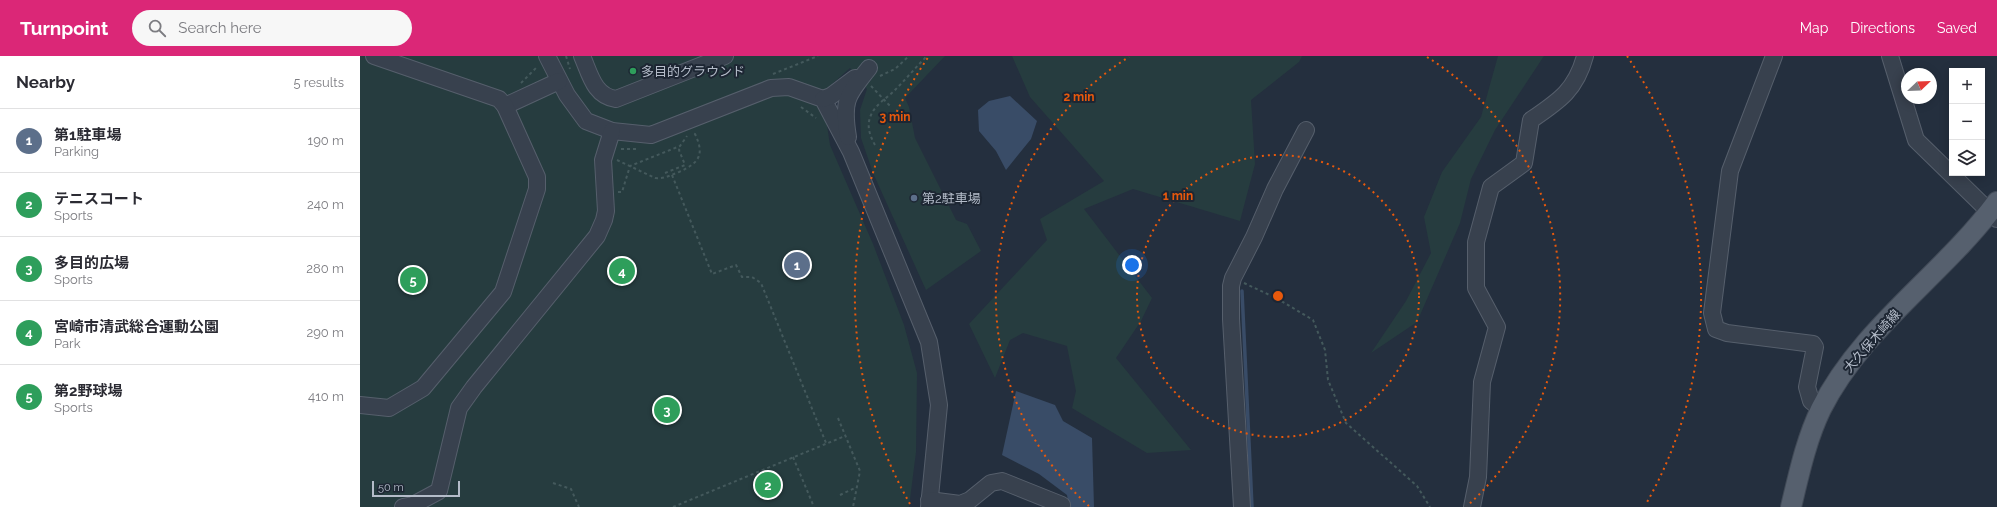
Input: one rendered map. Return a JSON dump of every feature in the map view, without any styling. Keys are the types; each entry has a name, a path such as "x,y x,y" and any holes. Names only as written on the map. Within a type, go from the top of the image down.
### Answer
{"main road":[{"name":"大久保木崎線","path":"1791,507 1803,455 1821,409 1840,378 1861,349 1995,211"}],"street":[{"path":"360,57 369,56"},
{"path":"360,405 389,408 423,388 503,292 537,188 537,177 505,106 499,100 374,56"},
{"path":"547,56 566,78 566,95 586,121 612,132 651,135 771,88 789,88 822,108 851,152"},
{"path":"582,56 598,91 607,98 616,99 725,56"},
{"path":"1472,507 1478,477 1482,382 1497,327 1476,288 1476,242 1491,187 1524,163 1531,120 1557,102 1578,79 1585,56"},
{"path":"1774,56 1730,171 1712,313 1716,329 1727,333 1813,344 1814,347 1807,388 1812,401 1821,409"},
{"path":"1890,56 1916,140 1995,211"},
{"path":"822,108 831,96 870,76"},
{"path":"870,76 849,94 844,116 851,152 928,342 939,405 929,504 960,504 970,500 991,482 1002,481 1062,505"},
{"path":"505,106 566,78"},
{"path":"1242,507 1231,319 1231,286 1233,278 1254,238 1275,189 1306,130"},
{"path":"403,507 413,505 439,491 459,408 474,387 597,236 606,211 603,160 612,132"}],"path":[{"path":"566,56 566,78"},
{"path":"766,76 818,56"},
{"path":"891,107 884,100 870,76 895,69 908,56"},
{"path":"874,145 870,137 868,126 871,115 927,56"},
{"path":"797,105 812,113 822,108"},
{"path":"630,166 680,146 689,134"},
{"path":"616,166 617,160 655,178 662,178 672,175 691,166 700,156 700,147 696,137"},
{"path":"666,173 685,164 679,150 680,146"},
{"path":"618,191 622,192 630,166"},
{"path":"672,175 712,274 736,266 742,277 752,277 761,283 826,443"},
{"path":"1233,278 1278,299 1313,320 1324,350 1328,380 1346,423 1417,486 1430,507"},
{"path":"838,418 860,472 853,507"},
{"path":"673,507 845,436"},
{"path":"793,457 814,507"},
{"path":"553,483 571,489 579,507"},
{"path":"840,495 857,487"}],"green space":[{"path":"360,56 945,56 905,98 909,107 915,138 956,220 967,224 981,251 926,290 873,173 861,138 860,110 867,89 850,68 822,93 830,145 873,244 904,325 917,373 916,452 909,507 360,507"},
{"path":"1012,56 1302,56 1299,62 1251,100 1255,164 1240,221 1133,189 1084,209 1152,298 1141,321 1116,358 1191,450 1147,453 1072,408 1076,391 1067,346 1023,333 1010,340 995,378 969,324 1047,240 1040,219 1104,181 1030,97"},
{"path":"1498,56 1544,56 1495,130 1471,179 1460,223 1417,322 1371,353 1406,301 1431,253 1424,217 1442,172 1481,117"}],"water":[{"path":"1010,96 1037,121 1031,139 1006,170 996,151 979,131 978,110 989,101"},
{"path":"1016,391 1055,405 1063,421 1092,438 1094,507 1069,507 1067,495 1039,474 1002,455"}],"waterway":[{"path":"1242,291 1252,507"}],"place":[{"name":"多目的グラウンド","path":"633,71"},
{"name":"第2駐車場","path":"914,198"},
{"name":"第1駐車場","path":"797,265"},
{"name":"宮崎市清武総合運動公園","path":"622,271"},
{"name":"第2野球場","path":"413,280"},
{"name":"多目的広場","path":"667,410"},
{"name":"テニスコート","path":"768,485"}]}
